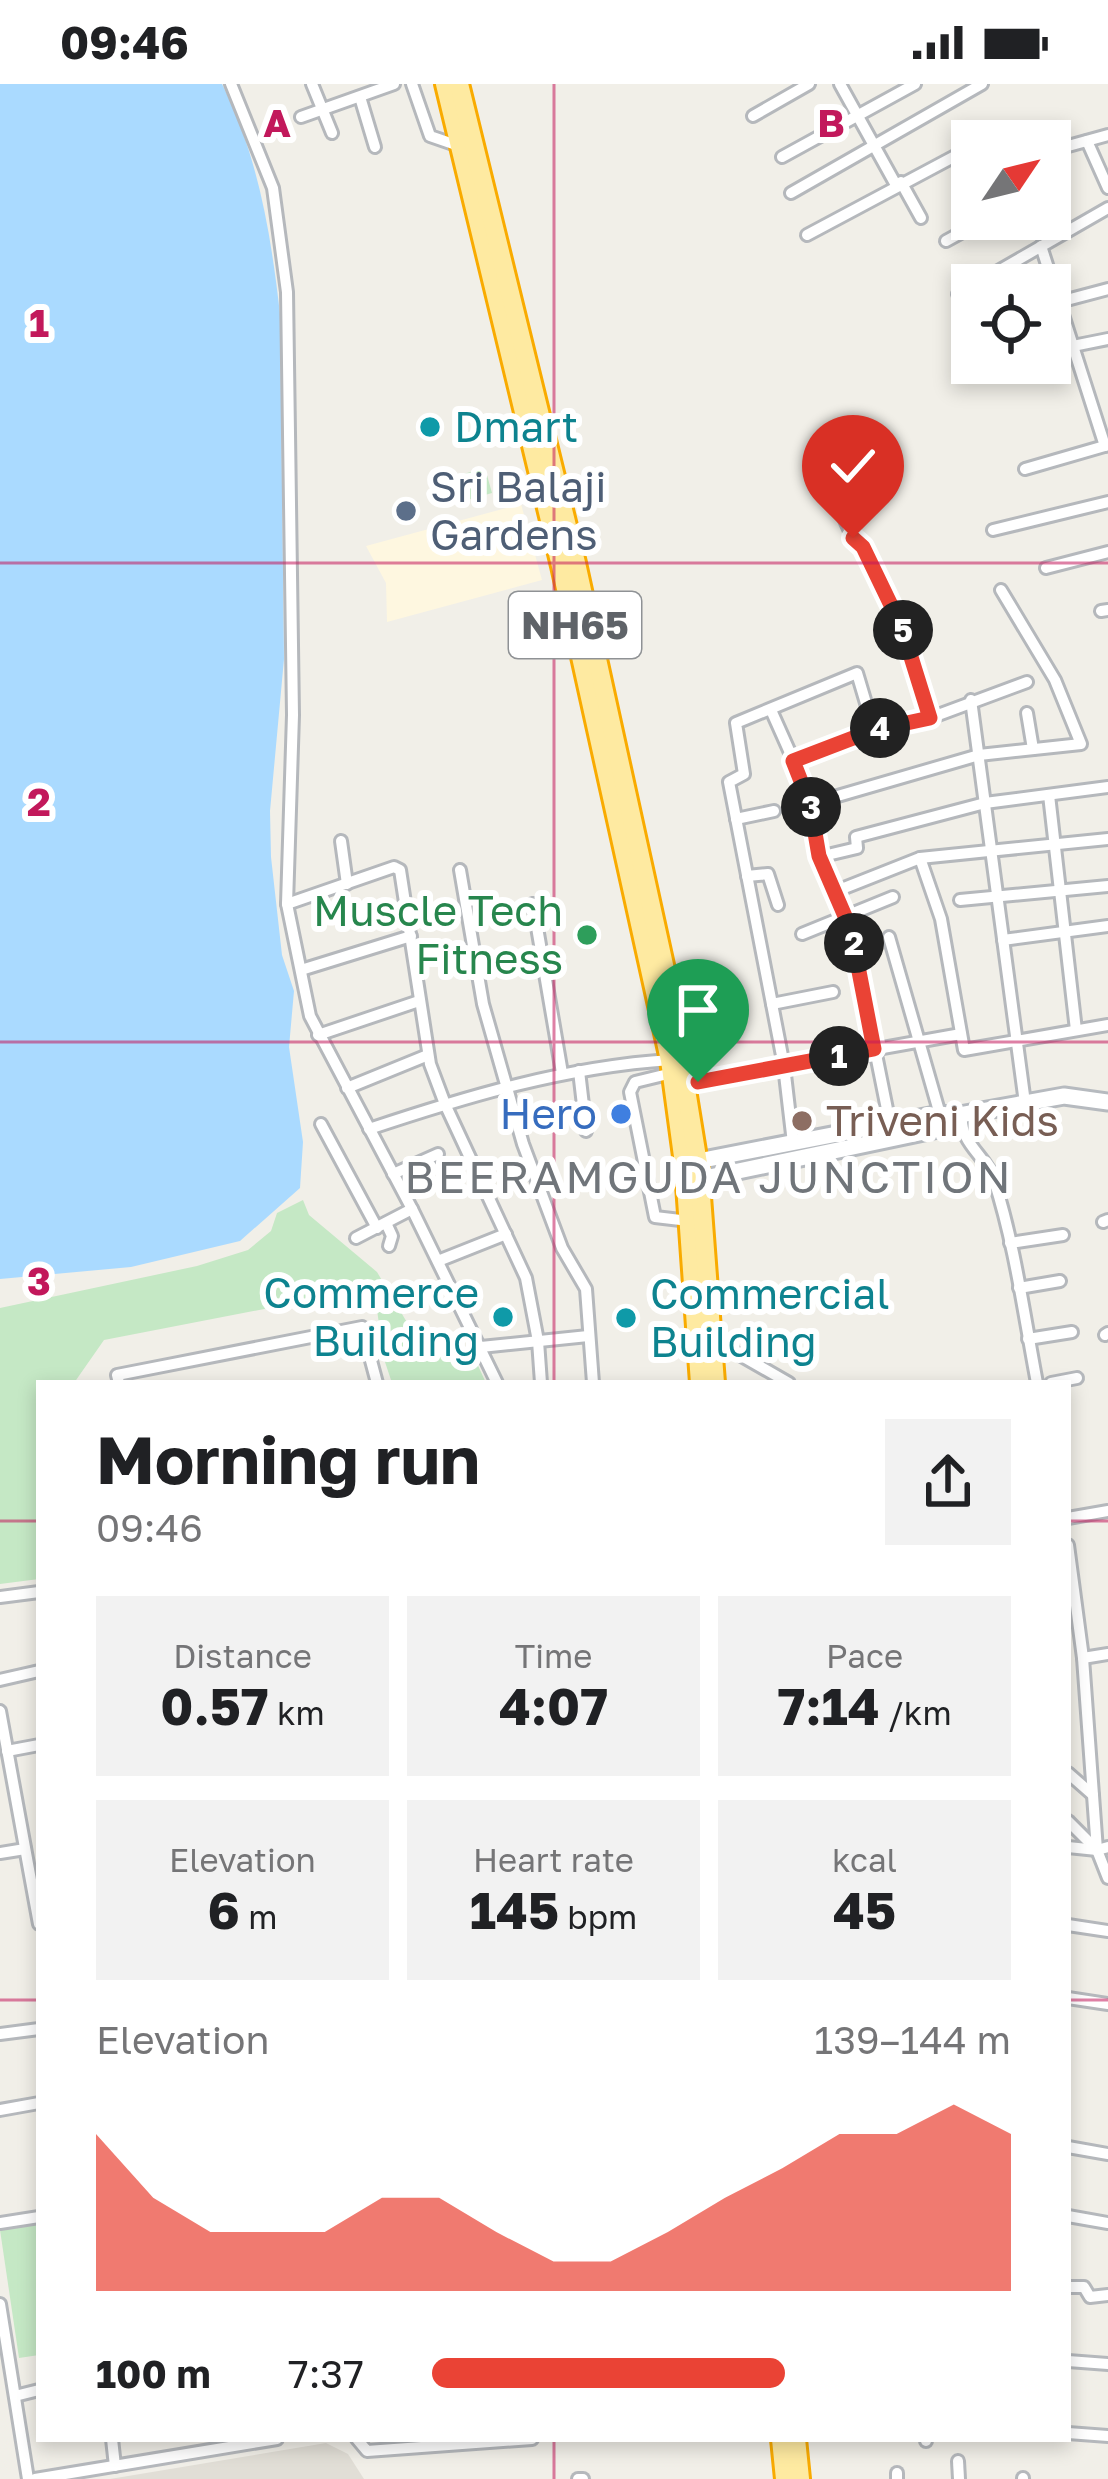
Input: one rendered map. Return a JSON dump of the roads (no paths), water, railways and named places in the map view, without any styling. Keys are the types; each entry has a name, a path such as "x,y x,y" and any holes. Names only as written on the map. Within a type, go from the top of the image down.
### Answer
{"highway":[{"name":"NH65","path":"445,84 644,906 676,1072 700,1380"},
{"name":"NH65","path":"459,84 575,563 699,1170 715,1380"},
{"path":"781,2442 785,2479"},
{"path":"796,2442 800,2479"}],"main road":[{"path":"699,1170 1064,1096 1108,1102"},
{"path":"699,1170 794,1143 950,1118"}],"street":[{"path":"231,84 273,188 287,292 293,715 287,904 318,1035 412,1209 496,1380"},
{"path":"312,84 332,133"},
{"path":"301,117 394,84"},
{"path":"412,84 430,136 460,146"},
{"path":"753,116 809,84"},
{"path":"840,84 921,218"},
{"path":"782,157 915,84"},
{"path":"791,193 982,84"},
{"path":"360,97 375,147"},
{"path":"1071,145 1108,135"},
{"path":"1087,140 1108,188"},
{"path":"807,235 951,156"},
{"path":"1010,264 1108,208"},
{"path":"946,241 951,238"},
{"path":"1041,246 1047,264"},
{"path":"1071,299 1108,289"},
{"path":"1073,346 1108,339"},
{"path":"1025,469 1106,446 1071,340"},
{"path":"823,470 902,628 930,718"},
{"path":"993,530 1108,502"},
{"path":"1046,568 1108,552"},
{"path":"810,804 979,755 1081,744 1055,680 1001,590"},
{"path":"794,1143 784,1066 729,782 744,774 736,722 856,673 874,730"},
{"path":"793,761 1027,682"},
{"path":"971,700 1025,1103"},
{"path":"771,710 810,804 819,856 844,915 864,984 890,1124"},
{"path":"1027,713 1034,749"},
{"path":"819,856 856,848 856,837 985,802 1108,788"},
{"path":"1049,795 1076,1030"},
{"path":"736,819 774,811"},
{"path":"834,892 920,858 1108,839"},
{"path":"341,841 347,884"},
{"path":"920,858 941,919 964,1050 1108,1024"},
{"path":"287,904 398,867 428,1055 445,1104 526,1278 541,1380"},
{"path":"460,870 483,1004 523,1144 562,1248 586,1289 593,1380"},
{"path":"747,876 768,874 778,905"},
{"path":"960,901 1108,886"},
{"path":"802,934 893,897"},
{"path":"533,904 562,1073"},
{"path":"1003,940 1108,926"},
{"path":"301,970 411,936"},
{"path":"889,937 918,1041 950,1118 992,1173 1035,1380"},
{"path":"772,1004 833,992"},
{"path":"318,1035 419,1001"},
{"path":"369,1129 506,1085 562,1073 784,1066 961,1034"},
{"path":"347,1088 428,1055"},
{"path":"579,1071 586,1131"},
{"path":"676,1072 635,1082 630,1092 655,1217 689,1221"},
{"path":"321,1124 392,1236 389,1246"},
{"path":"393,1174 438,1154"},
{"path":"356,1238 412,1209"},
{"path":"438,1261 506,1234"},
{"path":"1010,1243 1063,1235"},
{"path":"1018,1288 1060,1281"},
{"path":"117,1380 116,1375 362,1328 375,1380"},
{"path":"1028,1339 1072,1332"},
{"path":"481,1347 588,1336"},
{"path":"712,1339 784,1380"},
{"path":"1067,1380 1077,1378"},
{"path":"1071,1517 1108,1511"},
{"path":"1071,1568 1093,1795 1108,1878"},
{"path":"0,1597 36,1592"},
{"path":"1071,1671 1108,1654"},
{"path":"0,1680 36,1672"},
{"path":"0,1711 36,1908"},
{"path":"8,1751 36,1745"},
{"path":"1071,1776 1093,1795"},
{"path":"1071,1823 1102,1848"},
{"path":"1071,1847 1102,1848"},
{"path":"0,1853 25,1850"},
{"path":"1071,1925 1108,1931"},
{"path":"1071,1998 1108,2004"},
{"path":"0,2034 36,2029"},
{"path":"0,2110 36,2104"},
{"path":"1071,2148 1106,2154 1108,2136"},
{"path":"0,2223 36,2217"},
{"path":"1071,2217 1108,2223"},
{"path":"1071,2288 1084,2288 1090,2296 1108,2295"},
{"path":"0,2304 32,2479 259,2442"},
{"path":"1071,2361 1108,2364"},
{"path":"0,2408 36,2391"},
{"path":"1071,2433 1108,2436"},
{"path":"112,2442 115,2466"},
{"path":"360,2442 367,2451 467,2442"},
{"path":"958,2461 959,2479"}],"water":[{"path":"0,84 222,84 254,167 280,314 284,659 270,811 271,857 282,955 294,991 289,1047 303,1142 300,1188 240,1241 131,1267 0,1279"}],"place":[{"name":"Dmart","path":"430,427"},
{"name":"Sri Balaji Gardens","path":"406,511"},
{"name":"Muscle Tech Fitness","path":"587,935"},
{"name":"Hero","path":"621,1114"},
{"name":"Triveni Kids","path":"802,1121"},
{"name":"Commerce Building","path":"503,1317"},
{"name":"Commercial Building","path":"626,1318"}],"district":[{"name":"BEERAMGUDA JUNCTION","path":"709,1177"}]}
